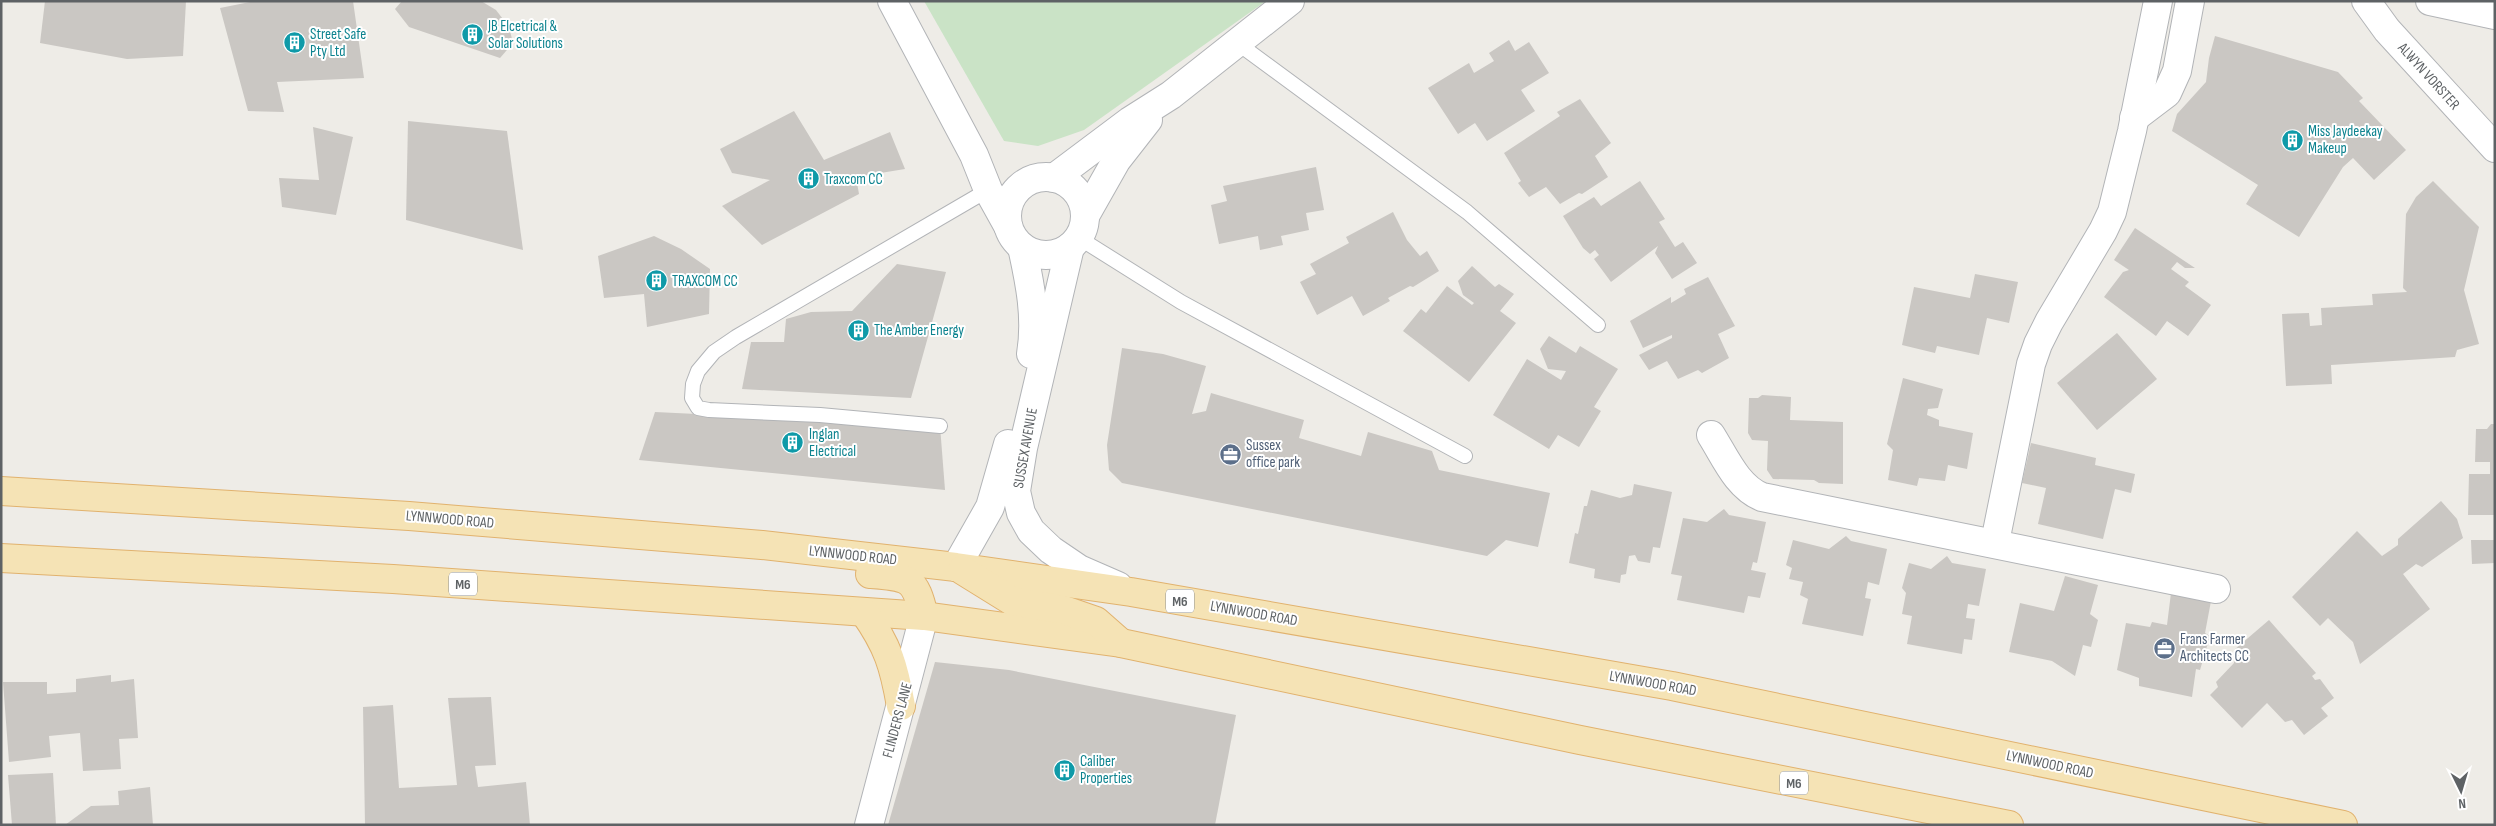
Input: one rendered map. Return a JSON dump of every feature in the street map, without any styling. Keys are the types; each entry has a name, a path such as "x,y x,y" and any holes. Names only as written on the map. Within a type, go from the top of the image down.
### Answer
{"main road":[{"name":"LYNNWOOD ROAD","path":"1,491 409,516 762,545 956,567 1131,592 1672,686 2343,825"},
{"path":"762,545 790,561 807,567 903,578 916,588 924,616"},
{"name":"M6","path":"1,558 393,579 924,616 1121,643 1589,742 2009,825"},
{"path":"956,567 1012,601 1064,610 1096,621 1121,643"},
{"path":"864,612 876,628 892,659 901,706"}],"street":[{"name":"SUSSEX AVENUE","path":"892,1 974,155 988,190 1015,236 1031,288 1034,320 1029,366 990,507 956,567"},
{"path":"1054,178 1130,121 1171,95 1290,1"},
{"path":"1995,542 2031,364 2049,322 2103,231 2112,212 2158,1"},
{"path":"2134,118 2167,93 2177,71 2190,1"},
{"name":"ALWYN VORSTER","path":"2366,1 2388,30 2495,148"},
{"path":"2438,2 2495,15"},
{"name":"SUSSEX AVENUE","path":"1131,592 1079,569 1051,550 1032,531 1021,513 1016,491 1022,448 1078,233 1102,181 1126,147 1171,95"},
{"name":"SUSSEX AVENUE","path":"974,155 1001,174 1024,184"},
{"path":"1041,178 1054,178 1066,182 1076,190 1083,202 1078,233 1058,253 1046,255 1034,253 1015,236 1007,213 1010,200 1024,184 1041,178"},
{"path":"1711,435 1742,483 1752,493 1762,497 1995,542 2216,588"},
{"name":"FLINDERS LANE","path":"869,825 924,616"}],"lane":[{"path":"1236,42 1467,212 1598,325"},
{"path":"940,426 820,415 709,410 698,408 694,403 693,384 704,362 736,338 988,190"},
{"path":"1078,233 1181,302 1465,456"}],"green space":[{"path":"924,1 1266,1 1084,130 1038,146 1004,141"}],"building":[{"path":"45,1 186,1 183,56 127,59 40,43"},
{"name":"Street Safe Pty Ltd","path":"255,1 353,1 364,78 277,82 284,112 248,111 220,8"},
{"name":"JB Elcetrical & Solar Solutions","path":"402,1 481,1 496,10 509,27 513,43 500,58 409,27 395,9"},
{"name":"Miss Jaydeekay Makeup","path":"2215,36 2338,72 2363,98 2359,101 2406,150 2374,180 2353,158 2343,167 2299,237 2246,204 2258,185 2172,131 2177,114 2206,82 2209,58"},
{"path":"1509,40 1515,51 1529,42 1549,73 1521,90 1535,111 1487,141 1475,123 1458,134 1428,88 1469,63 1474,73 1494,61 1489,53"},
{"path":"1580,99 1611,143 1595,156 1608,177 1582,194 1579,193 1560,204 1546,187 1529,197 1518,183 1521,181 1504,153 1560,116 1557,112"},
{"name":"Traxcom CC","path":"794,111 824,160 890,132 905,169 856,177 859,194 762,245 722,206 770,180 732,173 720,149"},
{"path":"408,121 507,131 523,250 406,220"},
{"path":"313,127 353,137 336,215 282,207 279,178 319,180"},
{"path":"1316,167 1324,210 1306,213 1309,230 1281,236 1283,245 1260,250 1258,236 1219,244 1211,205 1227,201 1223,186"},
{"path":"1640,181 1665,219 1659,222 1675,247 1683,242 1697,263 1672,279 1655,253 1658,246 1611,282 1594,259 1599,255 1595,250 1590,254 1583,248 1563,216 1594,197 1601,206"},
{"path":"2433,181 2479,227 2464,290 2479,344 2457,350 2455,357 2331,365 2332,384 2286,386 2282,314 2309,313 2310,326 2322,325 2321,308 2373,305 2372,294 2407,292 2403,288 2406,214 2416,197"},
{"path":"1393,212 1407,240 1420,256 1427,251 1439,271 1413,287 1410,286 1388,298 1390,301 1363,316 1352,296 1317,315 1300,282 1316,274 1310,264 1349,243 1346,237"},
{"path":"2135,228 2195,268 2185,268 2177,262 2171,269 2189,282 2185,286 2211,305 2188,336 2167,321 2156,336 2104,297 2123,272 2129,270 2114,260"},
{"name":"TRAXCOM CC","path":"654,236 681,249 710,269 709,314 647,327 644,294 604,298 598,256"},
{"name":"The Amber Energy","path":"897,264 946,272 911,398 742,389 751,342 784,342 786,319 811,312 852,311"},
{"path":"1472,266 1495,287 1499,284 1514,294 1500,311 1516,323 1469,382 1403,331 1421,309 1426,313 1447,286 1472,305 1474,303 1463,295 1458,281"},
{"path":"1975,274 2018,282 2009,323 1987,318 1979,355 1937,346 1935,353 1902,345 1914,287 1970,298"},
{"path":"1708,277 1735,326 1718,334 1729,358 1702,373 1698,370 1678,379 1667,361 1649,370 1639,355 1672,338 1672,335 1643,348 1630,321 1671,297 1671,303 1686,294 1684,289"},
{"path":"2117,333 2157,379 2097,430 2057,383"},
{"path":"1549,336 1576,353 1580,346 1618,369 1594,407 1601,411 1579,447 1558,435 1549,449 1493,415 1527,359 1561,380 1566,371 1548,369 1540,349"},
{"name":"Sussex office park","path":"1122,348 1163,354 1206,366 1192,414 1206,411 1211,393 1304,420 1299,438 1361,456 1368,432 1432,451 1439,470 1550,493 1538,547 1506,540 1487,556 1122,483 1109,470 1107,445"},
{"path":"1903,378 1943,389 1938,408 1928,409 1927,415 1939,420 1939,426 1973,433 1967,469 1948,465 1945,481 1919,478 1917,486 1888,480 1893,450 1887,444"},
{"path":"1762,395 1791,397 1790,420 1843,422 1843,484 1819,483 1814,480 1773,479 1767,470 1768,441 1752,440 1748,433 1749,398 1758,398"},
{"name":"Inglan Electrical","path":"655,412 940,426 945,490 639,460"},
{"path":"2491,424 2495,424 2495,515 2468,515 2469,474 2490,474 2490,462 2475,462 2476,429 2487,429"},
{"path":"2031,443 2096,458 2095,465 2135,474 2131,493 2115,489 2103,539 2038,524 2046,488 2022,483"},
{"path":"1634,484 1672,492 1660,548 1653,547 1650,563 1638,561 1635,555 1629,556 1626,574 1621,575 1620,583 1594,578 1595,569 1569,563 1575,533 1578,534 1584,506 1587,506 1591,490 1620,498 1632,495"},
{"path":"2441,501 2457,519 2463,538 2422,567 2416,564 2403,574 2430,609 2360,664 2353,642 2328,618 2320,626 2292,597 2357,531 2382,556 2398,545 2398,539"},
{"path":"1724,509 1729,515 1766,522 1757,563 1753,562 1751,570 1766,573 1760,598 1748,596 1744,613 1677,600 1682,576 1671,574 1683,518 1707,522"},
{"path":"1846,536 1851,541 1887,549 1879,585 1868,582 1865,598 1871,599 1863,636 1802,624 1808,599 1800,595 1803,582 1789,579 1792,568 1786,565 1793,540 1829,549"},
{"path":"2471,540 2495,540 2495,563 2472,564"},
{"path":"1947,556 1952,563 1986,569 1979,606 1968,604 1966,618 1975,619 1972,640 1964,639 1962,654 1907,644 1912,616 1902,614 1906,593 1902,588 1909,563 1931,569"},
{"path":"2065,576 2098,585 2090,614 2098,620 2091,647 2083,645 2075,676 2052,661 2009,652 2020,603 2054,611"},
{"name":"Frans Farmer Architects CC","path":"2171,593 2211,601 2205,633 2210,636 2200,670 2196,669 2192,697 2139,686 2139,678 2117,670 2126,623 2150,627 2152,622 2167,625"},
{"path":"2269,620 2316,673 2312,676 2315,680 2320,679 2334,698 2321,708 2328,716 2304,735 2292,720 2285,722 2267,703 2242,728 2210,695 2218,687 2216,682 2234,663 2234,650"},
{"name":"Caliber Properties","path":"935,662 1009,670 1236,715 1215,825 888,825"},
{"path":"111,675 111,682 134,679 138,738 119,739 121,769 83,771 80,733 49,736 51,757 9,762 3,682 47,682 47,694 76,692 76,679"},
{"path":"491,697 496,765 475,766 478,787 526,782 530,825 365,825 363,707 393,705 399,788 457,785 448,698"},
{"path":"53,773 56,825 12,825 8,775"},
{"path":"150,787 153,825 65,825 91,806 119,805 118,791"}],"place":[{"name":"JB Elcetrical & Solar Solutions","path":"472,35"},
{"name":"Street Safe Pty Ltd","path":"294,43"},
{"name":"Miss Jaydeekay Makeup","path":"2292,140"},
{"name":"Traxcom CC","path":"808,179"},
{"name":"TRAXCOM CC","path":"656,281"},
{"name":"The Amber Energy","path":"858,330"},
{"name":"Inglan Electrical","path":"793,443"},
{"name":"Sussex office park","path":"1230,454"},
{"name":"Frans Farmer Architects CC","path":"2164,648"},
{"name":"Caliber Properties","path":"1064,770"}]}
